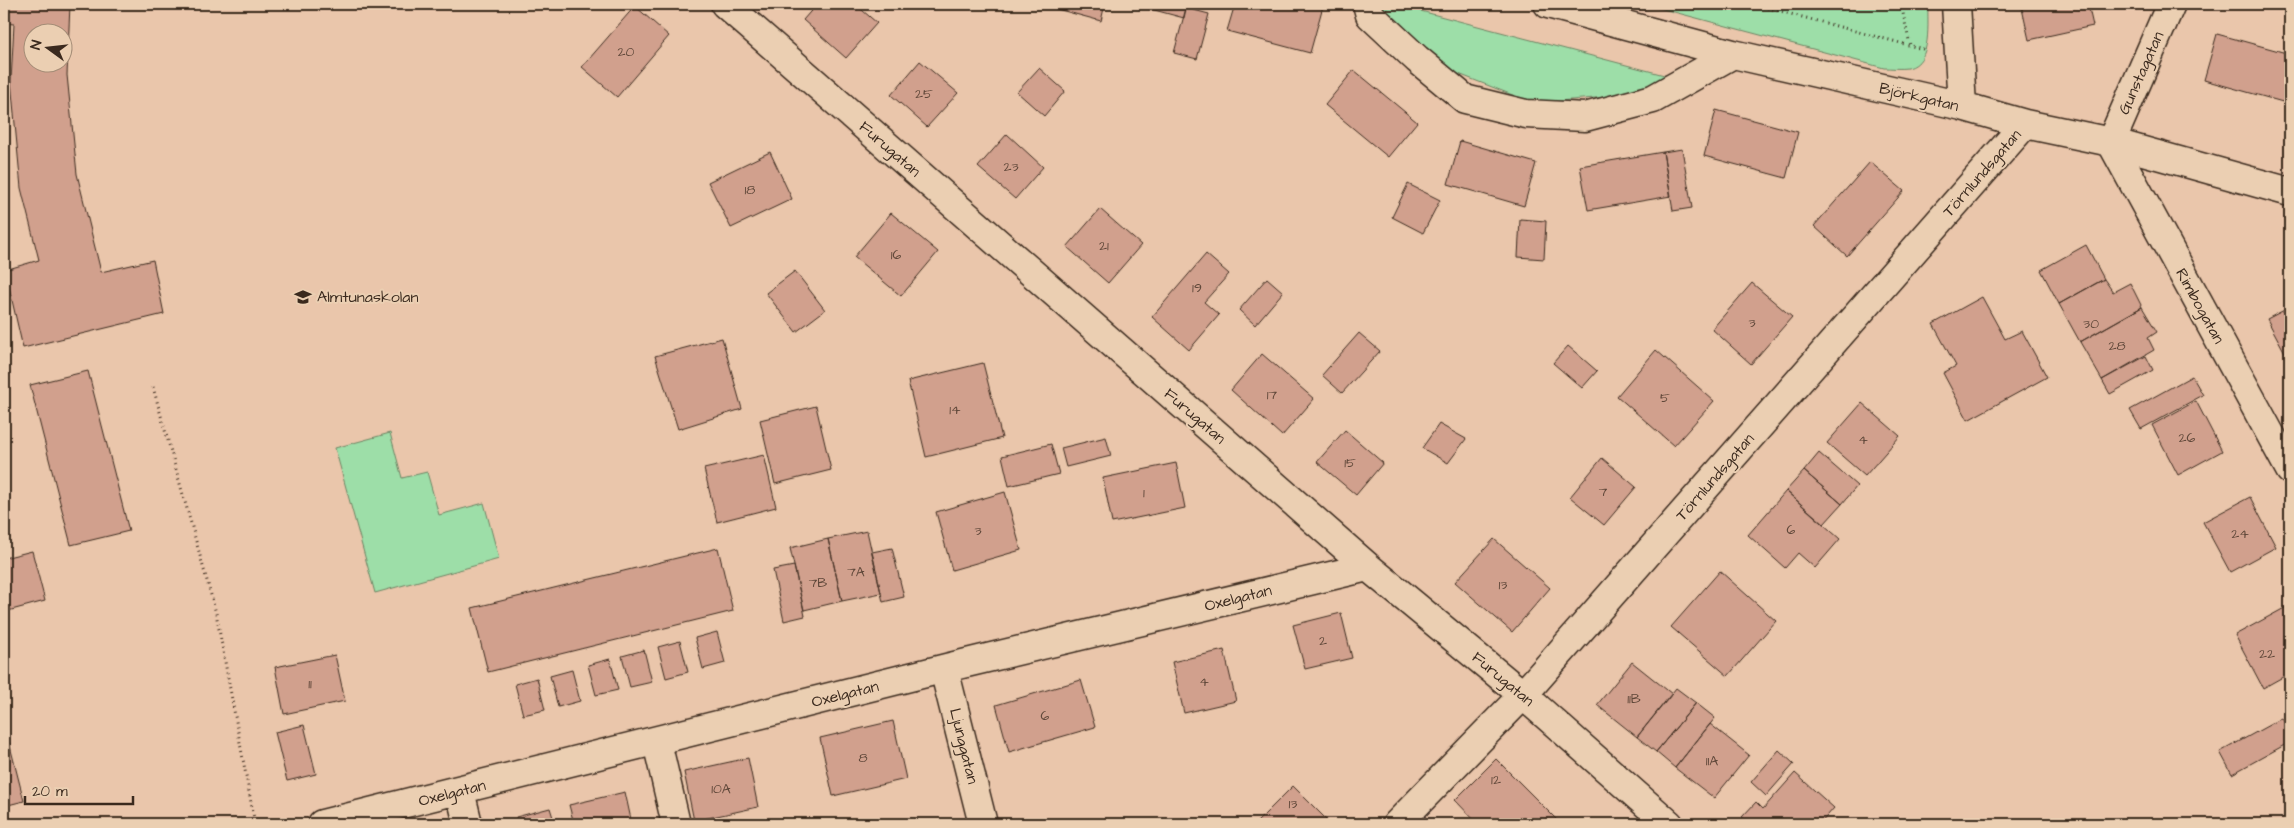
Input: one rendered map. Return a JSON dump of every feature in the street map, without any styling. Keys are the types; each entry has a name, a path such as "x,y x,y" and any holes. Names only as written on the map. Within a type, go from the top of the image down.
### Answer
{"street":[{"name":"Furugatan","path":"724,4 1368,567 1523,695 1669,824"},
{"path":"1367,4 1370,15 1417,59 1465,99 1526,114 1586,117 1652,99 1733,54"},
{"name":"Björkgatan","path":"1548,4 1733,54 1962,106 2025,124 2110,142 2290,192"},
{"path":"1956,4 1962,106"},
{"name":"Gunstagatan","path":"2110,142 2171,4"},
{"name":"Törnlundsgatan","path":"1397,824 1523,695 2025,124"},
{"name":"Rimbogatan","path":"2110,142 2290,470"},
{"name":"Oxelgatan","path":"322,824 944,669 1368,567"},
{"name":"Ljunggatan","path":"944,669 983,824"},
{"path":"657,742 676,824"},
{"path":"460,791 468,824"}],"path":[{"path":"1753,4 1959,58"},
{"path":"1902,4 1910,45"},
{"path":"154,387 216,613 256,824"}],"green space":[{"path":"1379,4 1394,4 1672,77 1620,96 1533,103 1451,71 1411,43"},
{"path":"1644,4 1928,4 1927,41 1922,58 1916,65 1908,68 1884,68"},
{"path":"390,433 402,478 427,472 439,515 484,503 499,559 375,593 335,448"}],"building":[{"path":"4,4 70,4 69,22 22,22 22,72 67,72 77,174 101,272 153,260 164,314 23,348 5,270 39,260 21,188 11,81 14,24 4,23"},
{"path":"817,4 855,4 877,23 846,58 803,20"},
{"path":"1055,4 1105,4 1101,21 1053,8"},
{"path":"1132,4 1187,4 1184,18"},
{"path":"1235,4 1313,4 1323,6 1310,53 1227,31"},
{"path":"2021,4 2088,4 2093,26 2029,40"},
{"path":"635,6 669,36 617,97 582,67"},
{"path":"1186,8 1209,14 1197,59 1174,53"},
{"path":"2217,34 2290,54 2290,104 2204,80"},
{"path":"920,61 958,93 927,127 891,95"},
{"path":"1039,68 1065,91 1044,116 1017,92"},
{"path":"1354,70 1417,122 1388,157 1325,105"},
{"path":"1716,110 1798,132 1786,178 1704,156"},
{"path":"1007,134 1043,167 1015,199 978,167"},
{"path":"1460,141 1536,163 1524,206 1448,184"},
{"path":"1682,149 1692,208 1673,211 1663,152"},
{"path":"770,152 792,199 731,228 708,182"},
{"path":"1663,152 1671,196 1588,210 1580,166"},
{"path":"1870,162 1904,191 1847,256 1814,226"},
{"path":"1408,184 1440,200 1423,233 1392,217"},
{"path":"1100,209 1141,245 1108,283 1067,247"},
{"path":"891,213 938,252 901,296 854,257"},
{"path":"1520,219 1546,221 1544,259 1518,257"},
{"path":"2086,245 2104,279 2059,304 2041,270"},
{"path":"1206,254 1229,274 1204,302 1219,315 1189,350 1152,317"},
{"path":"795,271 825,310 796,332 766,293"},
{"path":"1267,278 1283,292 1255,325 1239,310"},
{"path":"2104,279 2113,292 2130,283 2142,307 2080,342 2059,304"},
{"path":"1752,283 1792,317 1751,364 1712,329"},
{"path":"1982,297 2005,339 2022,331 2047,377 1968,420 1943,373 1956,366 1933,324"},
{"path":"2142,307 2157,332 2148,338 2154,350 2102,380 2080,342"},
{"path":"2290,307 2290,362 2267,319"},
{"path":"1359,333 1380,351 1342,393 1322,375"},
{"path":"722,338 742,409 678,429 655,356"},
{"path":"1568,346 1597,371 1582,388 1553,363"},
{"path":"1656,350 1714,401 1674,446 1617,396"},
{"path":"1262,354 1314,399 1282,436 1231,390"},
{"path":"2146,356 2153,370 2110,394 2102,380"},
{"path":"983,363 1002,438 926,457 908,381"},
{"path":"88,371 129,531 71,545 30,385"},
{"path":"2192,376 2203,395 2141,429 2130,410"},
{"path":"2196,401 2222,451 2178,475 2152,425"},
{"path":"1862,403 1900,436 1865,476 1827,443"},
{"path":"816,406 831,470 775,484 760,420"},
{"path":"1439,424 1466,439 1448,463 1422,448"},
{"path":"1345,430 1383,463 1356,495 1317,462"},
{"path":"1106,437 1111,456 1066,467 1061,448"},
{"path":"1051,444 1059,474 1009,486 1002,456"},
{"path":"1819,453 1857,486 1842,504 1804,471"},
{"path":"764,455 776,507 717,522 704,469"},
{"path":"1602,458 1636,487 1604,525 1570,497"},
{"path":"1176,463 1185,508 1112,523 1103,478"},
{"path":"1804,471 1842,504 1824,524 1786,491"},
{"path":"1786,491 1840,539 1815,568 1798,553 1785,568 1748,535"},
{"path":"1005,492 1021,550 952,570 936,512"},
{"path":"2250,497 2276,547 2230,572 2203,522"},
{"path":"867,531 881,593 842,601 828,539"},
{"path":"828,539 842,601 804,610 790,548"},
{"path":"1494,539 1550,588 1512,632 1455,582"},
{"path":"718,548 733,611 488,672 472,608"},
{"path":"892,548 904,597 883,602 872,552"},
{"path":"32,551 45,601 4,612 4,558"},
{"path":"794,566 805,616 784,621 773,570"},
{"path":"1720,571 1776,621 1728,676 1671,627"},
{"path":"2290,605 2290,673 2263,688 2235,635"},
{"path":"1341,613 1352,658 1305,669 1293,625"},
{"path":"717,632 725,663 703,669 695,638"},
{"path":"680,641 688,672 666,678 658,647"},
{"path":"644,650 652,682 630,687 622,656"},
{"path":"1224,650 1236,701 1184,713 1172,662"},
{"path":"335,655 345,701 284,714 275,667"},
{"path":"610,659 618,690 596,695 588,665"},
{"path":"1632,662 1672,694 1637,737 1597,705"},
{"path":"572,670 580,701 558,707 550,676"},
{"path":"537,678 545,710 523,715 515,684"},
{"path":"1081,680 1095,727 1009,752 996,705"},
{"path":"1676,688 1696,703 1656,752 1637,737"},
{"path":"1696,703 1715,718 1675,768 1656,752"},
{"path":"2282,718 2290,732 2290,742 2232,774 2220,752"},
{"path":"893,721 906,779 833,796 820,738"},
{"path":"1710,724 1749,755 1714,798 1675,768"},
{"path":"304,725 316,774 287,781 275,732"},
{"path":"9,742 24,801 4,806 4,744"},
{"path":"1779,750 1794,764 1766,796 1751,782"},
{"path":"748,758 758,807 694,821 684,772"},
{"path":"1496,759 1560,823 1478,824 1455,800"},
{"path":"1795,773 1834,808 1820,824 1750,824 1742,817 1756,802 1763,809"},
{"path":"1293,786 1329,824 1255,824"},
{"path":"625,792 632,824 574,824 569,805"},
{"path":"550,808 555,824 518,824 516,817"}],"place":[{"name":"Almtunaskolan","path":"303,297"}]}
